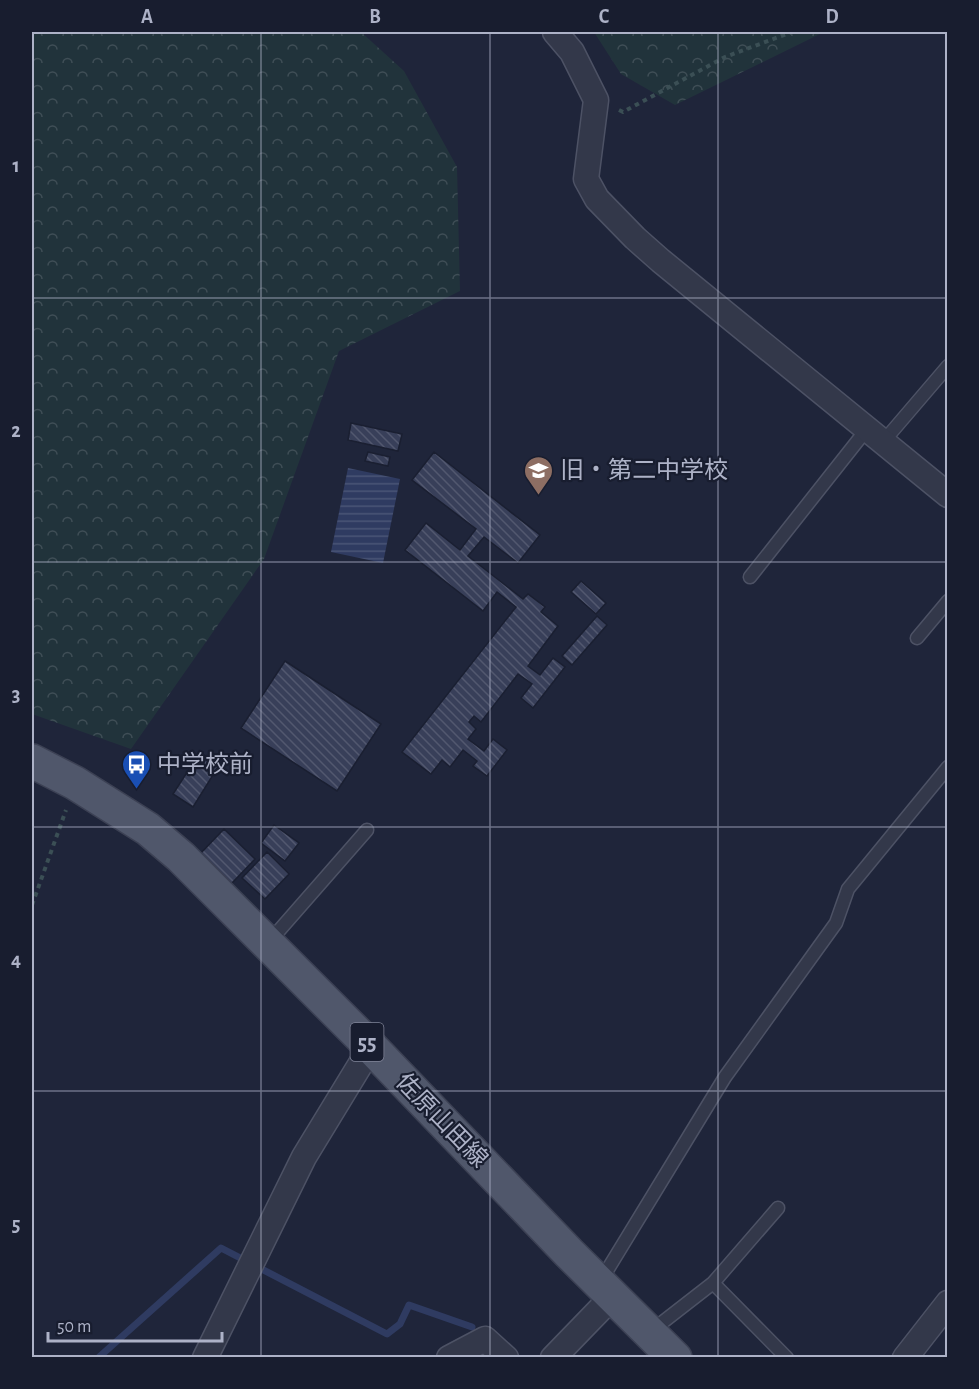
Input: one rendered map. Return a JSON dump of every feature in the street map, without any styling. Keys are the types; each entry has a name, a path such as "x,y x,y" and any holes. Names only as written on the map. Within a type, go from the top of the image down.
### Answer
{"main road":[{"name":"佐原山田線","path":"32,761 75,783 148,829 180,857 371,1047 569,1253 675,1358"}],"street":[{"path":"555,32 572,52 596,100 586,179 597,199 661,261 948,495"},
{"path":"205,1358 304,1157 371,1047"},
{"path":"554,1358 606,1290"},
{"path":"905,1358 948,1303"},
{"path":"449,1358 485,1339 506,1358"}],"lane":[{"path":"750,577 875,436 948,366"},
{"path":"917,638 948,601"},
{"path":"606,1290 725,1077 836,923 848,889 948,766"},
{"path":"268,943 367,830"},
{"path":"649,1332 713,1283 778,1208"},
{"path":"713,1283 787,1358"}],"path":[{"path":"596,100 623,112 725,57 792,32"},
{"path":"32,905 75,783"}],"green space":[{"path":"32,32 361,32 404,71 457,167 460,291 339,351 264,559 131,749 32,714"},
{"path":"594,32 824,32 675,105 621,74"}],"water":[{"path":"348,468 400,479 383,563 331,552"}],"building":[{"path":"351,423 402,434 398,451 348,440"},
{"path":"368,452 390,457 388,466 365,461"},
{"path":"434,452 540,535 518,563 484,537 468,556 523,599 528,594 545,607 541,612 558,626 528,666 540,675 553,658 565,667 533,708 521,698 532,684 518,674 481,722 474,716 469,722 476,729 468,739 484,751 493,739 507,750 487,776 473,766 477,761 463,750 450,767 442,760 431,774 402,752 516,607 497,592 483,611 405,550 426,523 460,550 476,529 412,480"},
{"path":"581,581 606,603 596,614 571,592"},
{"path":"597,616 607,625 572,665 562,656"},
{"path":"285,661 381,724 337,791 241,728"},
{"path":"199,754 218,767 193,807 173,794"},
{"path":"274,825 299,843 285,861 261,843"},
{"path":"224,829 255,859 231,884 200,854"},
{"path":"267,852 289,874 265,899 242,878"}],"waterway":[{"path":"98,1358 221,1248 387,1334 400,1324 409,1305 472,1327"}],"place":[{"name":"旧・第二中学校","path":"539,496"},
{"name":"中学校前","path":"136,790"}]}
